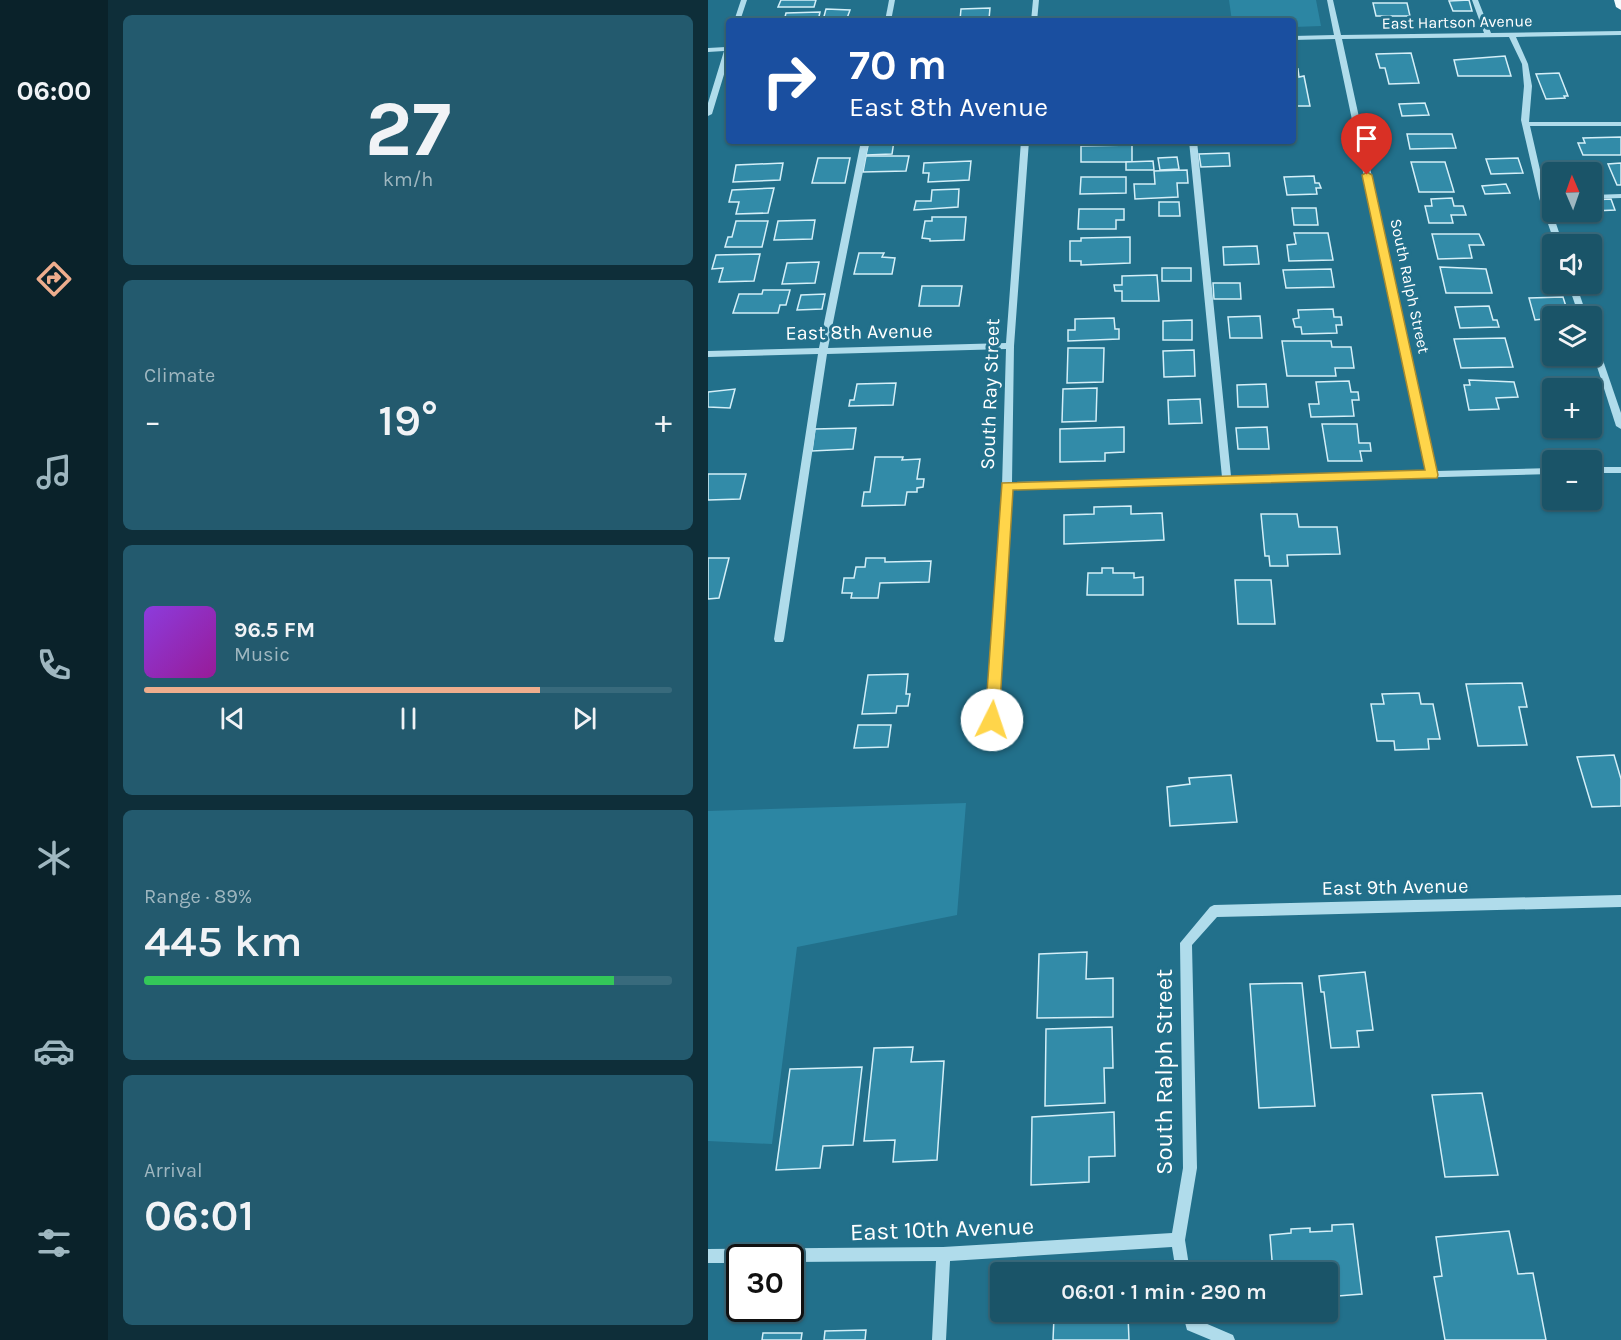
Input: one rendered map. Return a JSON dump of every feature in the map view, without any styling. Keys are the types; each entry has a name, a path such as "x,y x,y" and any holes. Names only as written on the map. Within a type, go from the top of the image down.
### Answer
{"main road":[{"path":"1619,0 1621,7"}],"street":[{"path":"738,18 744,0"},
{"path":"889,18 892,0"},
{"path":"1034,18 1036,0"},
{"name":"South Ralph Street","path":"1330,0 1432,475"},
{"path":"1475,0 1488,35"},
{"name":"East Hartson Avenue","path":"1296,38 1621,33"},
{"path":"1512,35 1525,64 1528,86 1526,124 1542,198"},
{"path":"708,50 726,48"},
{"path":"708,114 726,57"},
{"path":"1526,124 1621,124"},
{"path":"779,639 823,351 864,144"},
{"name":"South Ray Street","path":"992,720 1007,486 1010,346 1025,144"},
{"path":"1193,144 1227,480"},
{"path":"1602,197 1621,196"},
{"name":"East 8th Avenue","path":"708,354 1010,346"},
{"path":"1601,366 1621,426"},
{"path":"1602,471 1621,470"},
{"path":"1007,486 1542,471"},
{"name":"East 9th Avenue","path":"1186,944 1214,910 1621,901"},
{"name":"South Ralph Street","path":"1181,1262 1178,1240 1190,1168 1186,944"},
{"name":"East 10th Avenue","path":"708,1256 943,1254 1178,1240"},
{"path":"939,1340 943,1254"},
{"path":"1191,1322 1192,1325 1228,1340"}],"shaded area":[{"path":"1229,0 1316,0 1321,26 1296,27 1296,18 1232,18"},
{"path":"966,803 957,915 797,947 772,1144 708,1141 708,811"}],"building":[{"path":"781,0 816,0 814,7 778,7"},
{"path":"1469,0 1472,11 1453,11 1449,1"},
{"path":"1373,3 1407,3 1410,16 1376,16"},
{"path":"990,8 989,18 960,18 961,9"},
{"path":"826,9 850,10 847,18 824,18"},
{"path":"820,12 819,18 785,18 786,13"},
{"path":"1411,53 1419,83 1389,84 1385,68 1380,68 1376,54"},
{"path":"1505,56 1511,76 1458,76 1454,60"},
{"path":"1296,69 1298,69 1299,77 1304,76 1310,106 1296,106"},
{"path":"1559,73 1568,96 1546,99 1536,74"},
{"path":"1425,103 1429,115 1402,116 1399,104"},
{"path":"1407,134 1452,134 1456,148 1410,149"},
{"path":"1621,137 1621,155 1583,155 1578,143 1585,143 1583,138"},
{"path":"868,144 894,144 892,154 866,155"},
{"path":"1132,145 1132,162 1081,162 1081,146"},
{"path":"1229,153 1230,166 1201,167 1199,154"},
{"path":"866,156 909,156 906,171 863,172"},
{"path":"1177,157 1179,169 1160,170 1158,158"},
{"path":"818,158 850,158 845,183 812,183"},
{"path":"1518,158 1523,173 1491,174 1486,159"},
{"path":"971,161 969,180 928,182 929,173 923,173 924,163"},
{"path":"1153,161 1154,170 1126,170 1126,162"},
{"path":"1411,162 1445,162 1454,192 1419,192"},
{"path":"783,163 780,180 733,182 736,165"},
{"path":"1621,163 1621,185 1617,185 1608,164"},
{"path":"1187,170 1188,183 1177,183 1178,197 1135,199 1134,184 1155,184 1154,171"},
{"path":"1314,176 1315,183 1319,183 1321,188 1316,188 1317,194 1287,195 1284,177"},
{"path":"1081,177 1126,177 1126,193 1080,194"},
{"path":"1506,184 1510,193 1485,194 1482,186"},
{"path":"774,188 768,213 736,214 739,202 729,202 732,190"},
{"path":"959,189 958,207 914,210 916,201 931,201 932,190"},
{"path":"1452,198 1454,206 1463,206 1466,215 1451,215 1453,223 1429,223 1425,206 1432,206 1431,199"},
{"path":"1602,199 1611,199 1615,210 1602,211"},
{"path":"1159,202 1179,202 1180,216 1159,216"},
{"path":"1292,208 1316,208 1318,225 1294,225"},
{"path":"1079,209 1124,209 1124,220 1116,220 1116,229 1078,229"},
{"path":"932,217 966,217 964,240 930,241 930,239 922,238 925,221 932,221"},
{"path":"815,220 812,239 774,240 778,221"},
{"path":"736,221 768,221 762,247 725,247 728,237 732,237"},
{"path":"1294,233 1328,233 1333,260 1289,261 1287,245 1296,244"},
{"path":"1432,234 1479,234 1484,245 1469,245 1472,258 1438,259"},
{"path":"1130,237 1130,263 1081,265 1081,261 1070,261 1070,241 1081,241 1081,238"},
{"path":"1257,246 1259,264 1224,265 1223,247"},
{"path":"859,253 884,253 882,257 895,258 892,274 854,274"},
{"path":"760,254 754,281 719,282 723,268 712,269 716,255"},
{"path":"819,262 815,283 782,284 787,263"},
{"path":"1440,267 1486,269 1492,293 1446,293"},
{"path":"1162,268 1191,268 1191,281 1162,281"},
{"path":"1331,269 1334,287 1286,288 1283,270"},
{"path":"1157,275 1159,301 1122,301 1122,291 1115,291 1114,285 1122,285 1122,276"},
{"path":"1213,283 1240,283 1241,299 1214,299"},
{"path":"922,286 962,286 959,306 919,306"},
{"path":"763,290 790,290 786,305 780,305 778,313 733,313 739,294 762,294"},
{"path":"825,294 822,309 797,310 801,295"},
{"path":"1563,297 1566,306 1542,306 1542,319 1535,320 1529,298"},
{"path":"1489,306 1493,320 1497,320 1499,327 1460,328 1455,307"},
{"path":"1333,309 1334,317 1341,317 1342,325 1336,325 1337,333 1302,334 1301,327 1295,327 1293,319 1299,318 1298,310"},
{"path":"1260,316 1262,338 1230,338 1228,317"},
{"path":"1114,318 1115,329 1119,329 1119,339 1068,341 1068,330 1075,330 1075,319"},
{"path":"1192,320 1192,340 1163,340 1163,321"},
{"path":"1505,338 1513,367 1461,368 1454,339"},
{"path":"1282,341 1331,341 1332,347 1351,347 1354,368 1335,368 1336,376 1287,376"},
{"path":"1068,348 1104,348 1103,382 1067,383"},
{"path":"1194,350 1195,376 1164,377 1163,351"},
{"path":"1469,380 1514,382 1518,397 1496,398 1499,409 1469,410 1464,385 1470,385"},
{"path":"1349,381 1351,392 1358,392 1359,400 1352,400 1354,416 1311,417 1309,404 1319,404 1316,382"},
{"path":"896,383 893,405 849,406 850,400 854,400 857,384"},
{"path":"1266,384 1268,407 1238,407 1237,385"},
{"path":"1097,388 1096,421 1062,422 1063,389"},
{"path":"735,389 730,408 708,407 708,392"},
{"path":"1200,399 1202,423 1169,424 1168,400"},
{"path":"1322,424 1357,424 1359,443 1370,443 1371,451 1360,451 1362,461 1328,461"},
{"path":"1124,427 1124,452 1105,453 1105,461 1060,462 1060,429"},
{"path":"1267,427 1269,449 1238,449 1236,428"},
{"path":"856,428 853,449 812,451 815,429"},
{"path":"875,457 920,459 917,479 924,479 923,487 917,488 917,492 907,492 905,505 862,506 864,492 870,492"},
{"path":"708,474 746,474 740,499 708,500"},
{"path":"1131,506 1131,514 1162,513 1164,540 1064,544 1064,515 1094,514 1094,507"},
{"path":"1261,514 1297,514 1299,527 1337,527 1340,554 1287,555 1288,566 1270,566 1269,556 1265,556"},
{"path":"708,558 729,558 719,598 708,599"},
{"path":"866,558 885,558 885,562 931,561 929,582 880,583 878,598 851,598 852,593 842,593 844,578 854,578 856,567 865,567"},
{"path":"1102,568 1113,568 1113,573 1134,573 1134,578 1143,577 1143,595 1087,595 1088,573 1102,573"},
{"path":"1235,580 1271,580 1275,624 1238,624"},
{"path":"908,674 906,694 910,694 908,706 897,706 896,713 862,714 868,675"},
{"path":"1522,683 1527,707 1519,707 1527,745 1478,746 1466,684"},
{"path":"1419,693 1421,704 1433,704 1440,739 1428,739 1429,749 1395,750 1394,741 1377,741 1371,704 1384,704 1382,694"},
{"path":"858,725 891,725 888,747 854,748"},
{"path":"1614,755 1621,779 1621,806 1592,807 1577,757"},
{"path":"1231,775 1237,822 1170,826 1167,787 1190,784 1189,778"},
{"path":"1087,952 1086,979 1113,978 1113,1017 1037,1018 1039,954"},
{"path":"1365,972 1373,1030 1357,1031 1359,1047 1331,1048 1324,992 1321,992 1319,976"},
{"path":"1302,983 1315,1106 1259,1108 1250,984"},
{"path":"1112,1027 1113,1068 1104,1068 1105,1103 1045,1106 1046,1029"},
{"path":"913,1047 911,1062 944,1061 937,1160 893,1162 895,1140 864,1141 874,1048"},
{"path":"862,1067 853,1145 823,1146 820,1168 776,1170 790,1069"},
{"path":"1482,1093 1498,1175 1445,1177 1432,1095"},
{"path":"1114,1112 1115,1156 1089,1157 1089,1182 1031,1185 1032,1117"},
{"path":"1353,1224 1362,1294 1338,1296 1338,1262 1272,1262 1270,1235 1291,1233 1291,1229 1310,1228 1310,1232 1332,1231 1332,1225"},
{"path":"1509,1231 1518,1274 1533,1273 1546,1340 1445,1340 1434,1277 1442,1276 1436,1237"},
{"path":"1054,1322 1128,1322 1129,1340 1053,1340"},
{"path":"866,1330 865,1340 824,1340 825,1331"},
{"path":"763,1333 802,1333 801,1340 762,1340"}],"route":[{"path":"992,720 1007,486 1432,475 1367,175"}]}
